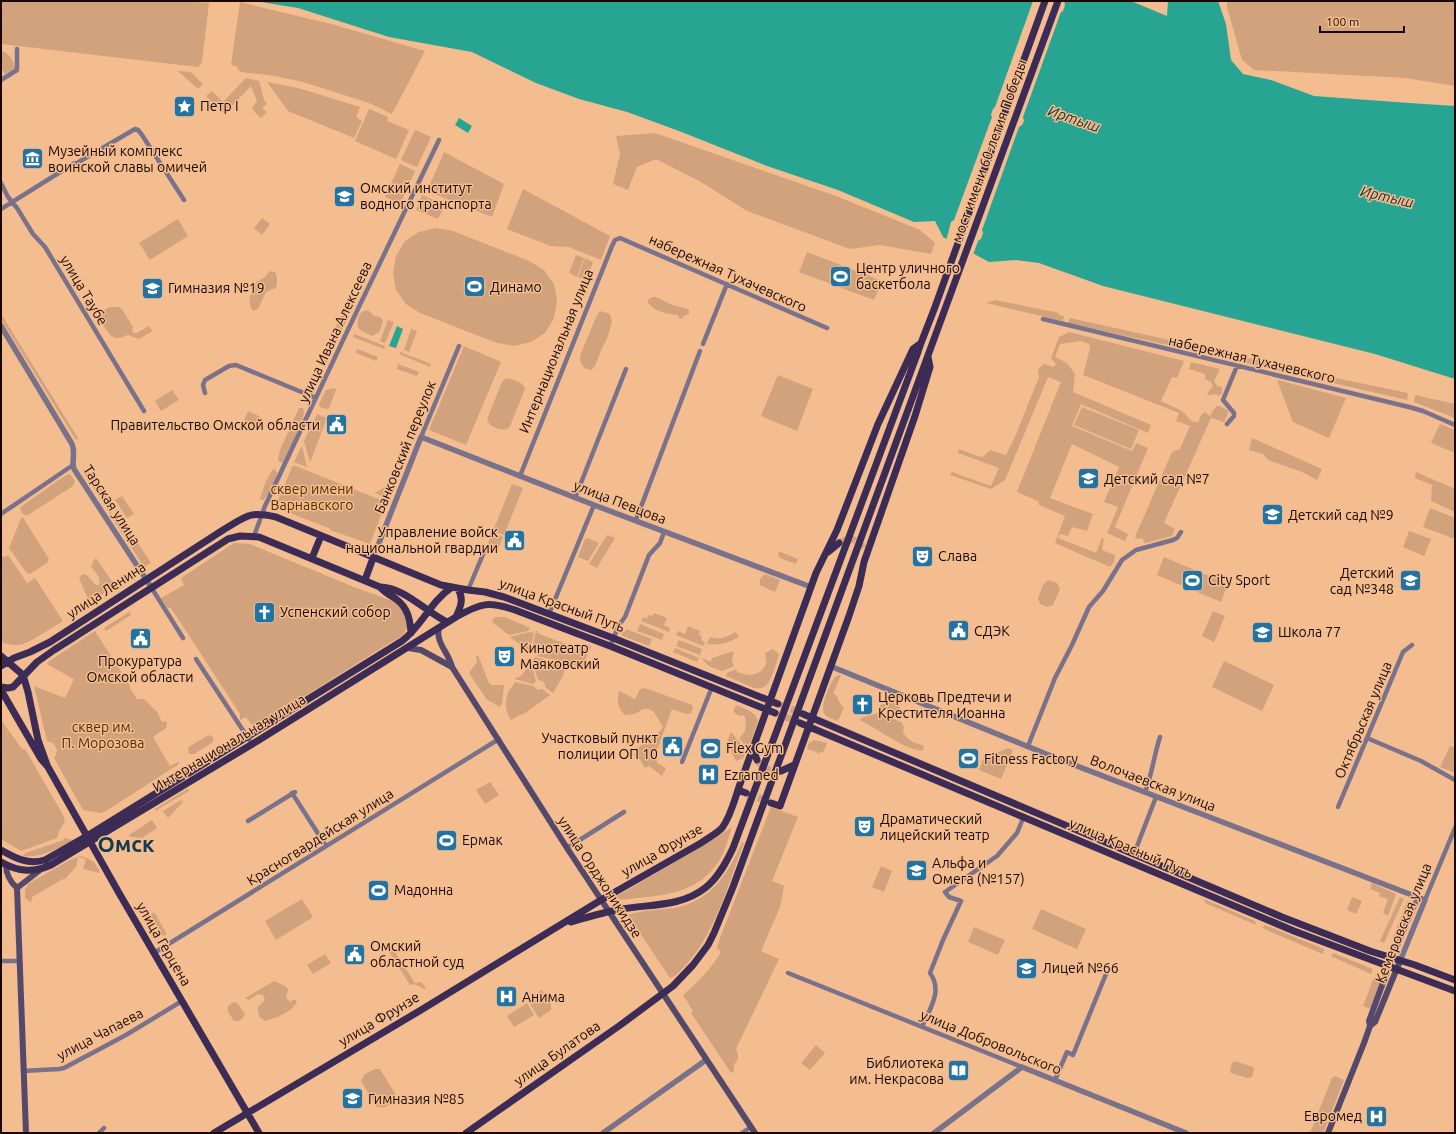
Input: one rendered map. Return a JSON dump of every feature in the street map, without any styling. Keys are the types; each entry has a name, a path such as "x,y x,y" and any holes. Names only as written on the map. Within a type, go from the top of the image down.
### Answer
{"main road":[{"name":"мост имени 60-летия Победы","path":"921,343 1046,1"},
{"name":"мост имени 60-летия Победы","path":"928,355 1058,1"},
{"name":"улица Фрунзе","path":"557,927 593,915 672,903 690,897 704,889 714,880 724,867 737,839 921,343"},
{"name":"улица Фрунзе","path":"214,1133 601,900 714,835 722,827 728,818 816,573 837,530 852,494 878,424 913,349 921,343"},
{"name":"улица Булатова","path":"466,1133 663,994 685,974 708,945 733,887 928,355"},
{"path":"771,803 780,806 857,593 864,562 926,381 930,367 928,355"},
{"name":"улица Ленина","path":"1,666 14,658 38,648 89,617 223,530 248,516 253,514 262,514"},
{"name":"улица Красный Путь","path":"262,514 321,536 420,578 455,588 492,593 614,638 778,704"},
{"name":"улица Ленина","path":"2,688 12,687 37,662 151,587 228,539 240,536 254,536"},
{"path":"254,536 312,558 380,587 398,600 405,608 409,616 411,633"},
{"path":"312,558 321,536"},
{"path":"823,558 838,543"},
{"path":"863,548 864,562"},
{"path":"365,580 373,558"},
{"path":"380,587 386,587 404,595 447,622"},
{"path":"455,588 462,595 462,600 456,617"},
{"name":"Интернациональная улица","path":"3,863 19,870 40,870 247,737 402,641 411,633 442,594 455,588"},
{"name":"улица Красный Путь","path":"447,622 471,608 480,605 486,604 501,606 610,646 775,713"},
{"path":"89,617 94,624"},
{"name":"Интернациональная улица","path":"1,850 19,859 34,862 45,860 89,839 252,744 408,648 447,622"},
{"name":"улица Орджоникидзе","path":"439,628 437,634 438,639 450,658 452,667 567,848 755,1133"},
{"path":"408,648 421,650 452,667"},
{"path":"1,656 23,675 38,740 48,767"},
{"path":"2,688 41,759 48,767"},
{"name":"улица Красный Путь","path":"803,714 1282,917 1455,980"},
{"name":"улица Красный Путь","path":"800,723 1288,928 1455,991"},
{"path":"753,747 757,760"},
{"path":"781,771 794,765"},
{"name":"улица Герцена","path":"48,767 259,1133"},
{"path":"738,790 746,793"},
{"path":"1132,862 1134,854"},
{"path":"3,863 6,872 17,888 26,1133"},
{"path":"17,888 40,870"},
{"name":"Кемеровская улица","path":"1328,1133 1370,1026 1369,1021 1396,959"}],"street":[{"path":"1,80 17,70 17,49"},
{"path":"1,209 74,164 135,129 142,135 184,200"},
{"name":"улица Ивана Алексеева","path":"254,536 265,506 439,140"},
{"name":"улица Таубе","path":"1,183 11,202 17,208 33,234 45,247 144,411"},
{"name":"набережная Тухачевского","path":"620,238 827,328"},
{"name":"Интернациональная улица","path":"520,476 612,246 615,240 620,238"},
{"path":"703,344 727,284"},
{"name":"набережная Тухачевского","path":"1043,319 1423,411 1455,425"},
{"path":"1,326 72,444 74,454 73,465 1,514"},
{"name":"Банковский переулок","path":"373,558 459,346"},
{"path":"636,520 700,351"},
{"path":"205,393 203,385 205,380 229,366 236,365 316,398"},
{"path":"1227,424 1234,416 1234,413 1233,410 1227,406 1224,400 1237,366"},
{"path":"575,498 626,369"},
{"name":"улица Певцова","path":"421,437 575,498 811,587"},
{"name":"Тарская улица","path":"73,465 183,638"},
{"path":"549,614 594,505"},
{"path":"610,646 618,625 625,616 649,556 660,543 664,532"},
{"path":"1028,746 1055,678 1089,607 1103,591 1122,560 1136,550 1173,540 1177,538 1181,532"},
{"path":"468,590 484,552"},
{"name":"Октябрьская улица","path":"1338,808 1402,652 1412,645"},
{"path":"196,659 252,744"},
{"name":"Волочаевская улица","path":"830,666 1156,797 1425,900"},
{"path":"682,762 712,687"},
{"path":"1145,792 1150,781 1153,760 1160,737"},
{"path":"1367,738 1421,760 1455,780"},
{"name":"Красногвардейская улица","path":"154,953 499,739"},
{"path":"248,821 293,792 326,846"},
{"path":"1134,854 1156,797"},
{"path":"567,848 624,812"},
{"path":"922,1026 936,990 936,983 930,974 943,940 961,901 949,897 945,892 997,856 1017,834 1024,816"},
{"name":"Кемеровская улица","path":"1396,959 1425,900 1455,828"},
{"name":"Кемеровская улица","path":"1396,959 1418,897"},
{"path":"1,961 20,961"},
{"name":"улица Добровольского","path":"788,973 1186,1133"},
{"path":"1055,1080 1067,1052 1073,1054 1106,974"},
{"name":"улица Чапаева","path":"24,1071 64,1068 126,1035 182,1001"},
{"path":"603,1133 706,1060"},
{"path":"934,1133 1022,1067"},
{"path":"742,1133 751,1127"},
{"path":"99,1133 104,1128"}],"green space":[{"path":"1,1 183,1 209,3 202,62 198,67 1,44"},
{"path":"1227,1 1455,1 1455,86 1405,78 1254,70 1242,60 1227,7"},
{"path":"240,2 335,25 425,51 392,114 369,103 303,82 275,76 240,72 236,66 231,65"},
{"path":"1,51 11,57 14,63 15,69 5,74 1,68"},
{"path":"178,71 191,72 203,84 198,89"},
{"path":"246,78 259,81 264,100 267,104 262,108 267,112 261,118 252,109 257,101 251,86 224,114 206,96 212,91 223,102"},
{"path":"267,82 298,88 360,107 356,117 362,121 354,138 288,111"},
{"path":"369,109 388,117 387,121 409,130 396,159 355,141"},
{"path":"415,130 431,137 417,167 401,160"},
{"path":"655,133 836,196 920,230 935,243 931,254 880,245 850,249 747,211 701,182 656,159 637,167 628,190 613,184 620,154 616,136"},
{"path":"444,152 504,184 492,217 427,191"},
{"path":"400,164 415,171 400,204 385,197"},
{"path":"523,189 610,236 601,260 569,247 551,246 507,229"},
{"path":"422,195 445,205 438,219 416,210"},
{"path":"262,218 270,224 262,235 254,228"},
{"path":"178,219 188,236 150,260 139,243"},
{"name":"Динамо","path":"436,228 453,231 529,261 544,270 554,284 557,301 554,318 545,333 531,342 514,346 497,343 420,313 406,304 396,290 393,273 396,256 405,241 419,232"},
{"name":"Центр уличного баскетбола","path":"807,252 882,281 874,300 799,272"},
{"path":"576,255 584,258 577,277 569,273"},
{"path":"585,258 593,262 586,280 578,277"},
{"path":"270,271 275,272 276,274 276,288 266,292 258,309 253,311 250,303 250,296 256,282 264,278"},
{"path":"652,297 656,297 672,305 687,309 689,310 689,314 684,316 682,319 679,318 678,315 654,309 648,303 648,300"},
{"path":"995,300 1059,313 1058,315 1064,316 1063,321 986,303"},
{"path":"109,307 119,307 122,309 133,327 133,333 137,333 149,326 152,330 151,332 139,339 128,335 115,338 109,334 99,317 99,314"},
{"path":"368,310 374,316 380,317 383,320 380,331 373,336 358,328 360,314"},
{"path":"600,311 610,314 612,322 607,339 595,366 591,370 582,366 580,356"},
{"path":"1,314 78,438 76,440 1,319"},
{"path":"345,315 348,317 326,364 322,365 321,358 341,316"},
{"path":"1070,318 1237,355 1236,360 1068,323"},
{"path":"388,320 394,322 385,343 380,341"},
{"path":"411,329 417,331 409,352 404,350"},
{"path":"1069,332 1184,361 1177,378 1172,377 1161,401 1185,413 1195,422 1198,422 1202,414 1205,412 1210,416 1216,406 1220,406 1229,411 1224,422 1211,418 1164,523 1175,529 1172,536 1145,543 1142,538 1137,539 1135,537 1172,452 1180,449 1190,426 1176,421 1179,413 1083,375 1090,348 1089,344 1081,341 1060,344 1055,357 1067,363 1075,374 1073,392 1151,425 1148,433 1081,404 1072,426 1132,451 1136,443 1148,448 1115,527 1128,534 1125,541 1107,533 1118,507 1104,502 1119,467 1072,444 1050,498 1093,514 1087,531 1072,527 1068,536 1060,534 1058,538 1096,553 1102,538 1104,539 1102,550 1115,555 1114,562 1110,567 1055,543 1065,516 1039,505 1038,501 1017,492 1061,382 1048,377 1005,480 991,489 950,475 952,472 991,486 999,468 958,453 959,449 983,457 990,450 1006,455 1015,437 1039,377 1039,368 1044,364 1054,367 1056,364 1051,358 1059,337"},
{"path":"354,334 385,346 384,349 353,337"},
{"path":"464,346 501,362 466,445 429,430"},
{"path":"357,349 378,357 376,361 356,353"},
{"path":"400,352 431,364 430,367 399,354"},
{"path":"1243,357 1325,375 1324,381 1242,362"},
{"path":"1191,362 1220,369 1214,381 1217,386 1222,387 1222,394 1218,396 1217,394 1207,394 1213,386 1211,382 1205,379 1205,374 1189,369"},
{"path":"398,364 419,372 417,376 397,369"},
{"path":"778,375 813,389 797,431 761,416"},
{"path":"1331,377 1408,393 1407,400 1329,382"},
{"path":"506,378 515,380 525,389 510,426 503,430 490,425 487,419 502,382"},
{"path":"1277,380 1346,398 1329,438 1293,422"},
{"path":"335,388 336,390 329,408 327,409 320,407 319,404 326,390"},
{"path":"172,390 179,400 161,411 155,401"},
{"path":"1415,395 1455,404 1455,418 1414,402"},
{"path":"1082,407 1139,430 1131,449 1074,425"},
{"path":"299,408 303,408 303,418 283,463 278,461 280,450"},
{"path":"248,411 261,417 257,425 244,420"},
{"path":"317,414 326,418 326,420 310,463 304,441"},
{"path":"1440,424 1455,430 1455,453 1431,443"},
{"path":"1252,438 1322,469 1317,480 1302,472 1268,460 1263,454 1249,450"},
{"path":"302,446 307,467 294,462"},
{"name":"сквер имени Варнавского","path":"293,465 386,502 370,544 330,530 331,529 275,507"},
{"path":"84,469 85,471 92,473 112,505 111,515 82,470"},
{"path":"275,469 277,473 272,488 263,500 260,499 266,481 272,470"},
{"path":"1416,472 1455,489 1455,512 1431,501 1432,485 1415,478"},
{"path":"70,474 75,481 73,486 28,515 22,513 20,508 22,506 66,475"},
{"path":"393,482 386,498 375,493"},
{"path":"512,484 523,488 504,535 493,531"},
{"path":"122,496 134,514 127,518 115,500"},
{"path":"1430,508 1455,518 1455,539 1423,527"},
{"path":"116,509 151,563 144,567 113,519"},
{"path":"22,516 49,559 47,563 30,574 26,572 9,548"},
{"path":"1409,531 1431,539 1424,556 1403,547"},
{"path":"492,533 503,537 497,552 486,548"},
{"path":"607,535 615,538 597,568 589,564"},
{"path":"587,538 599,543 588,561 578,557 585,539"},
{"path":"234,543 250,544 354,587 398,603 403,609 408,626 402,636 254,728 246,717 240,720 240,714 171,608 167,607 161,598 184,585 181,578"},
{"path":"779,552 798,559 796,564 780,558 778,555"},
{"path":"8,555 27,583 35,578 63,621 24,644 19,645 1,642 1,556 6,557"},
{"name":"City Sport","path":"1164,557 1228,584 1221,602 1157,575"},
{"path":"96,558 115,586 92,601 87,597 79,578 83,574 96,585 99,585 100,580 91,567"},
{"path":"765,574 780,580 775,592 760,585 760,579"},
{"path":"1048,580 1057,583 1060,589 1053,605 1047,607 1040,604 1038,598 1043,585"},
{"path":"1213,611 1225,616 1214,642 1202,636"},
{"path":"129,612 131,615 106,631 104,628"},
{"path":"654,613 667,618 664,625 670,628 669,632 641,621 643,617 647,619 648,615 652,616"},
{"path":"496,617 505,617 530,628 528,631 509,635 493,623 492,620"},
{"path":"640,624 664,634 662,640 637,631"},
{"path":"688,626 700,631 699,635 702,636 701,640 705,642 703,646 676,635 678,631 685,634"},
{"path":"626,629 652,639 649,646 623,636 620,630 625,632"},
{"name":"сквер им. П. Морозова","path":"95,631 137,699 144,699 157,712 162,722 166,721 166,728 153,737 170,766 178,762 179,764 106,811 100,813 83,810 54,758 56,752 55,745 47,741 34,686 65,698 74,679 47,664"},
{"path":"536,631 537,633 566,644 536,653 531,653"},
{"path":"529,632 534,633 530,652 510,637"},
{"path":"735,632 739,636 731,641 720,644 707,644 710,637 723,638"},
{"path":"679,640 702,649 700,655 676,646"},
{"path":"569,644 582,647 583,644 591,646 582,668 569,663 537,656 537,655"},
{"path":"675,648 699,658 697,662 673,652"},
{"path":"773,649 779,654 769,682 764,687 754,688 726,676 727,673 736,669 738,673 747,675 759,672 766,663 765,653"},
{"path":"734,651 732,660 734,666 722,671 709,666 701,658 711,662 712,658"},
{"path":"478,655 489,683 492,685 504,686 502,704 499,707 487,700 469,673 477,662 476,657"},
{"path":"535,657 566,665 563,676 553,693 545,687 543,681 538,680 532,661"},
{"path":"530,660 536,681 533,684 515,679 520,677 529,666"},
{"path":"1224,661 1274,685 1262,711 1212,687"},
{"path":"838,675 841,675 833,694 837,696 844,708 838,721 827,716 823,710 829,687"},
{"path":"515,682 533,686 538,690 542,689 550,695 522,715 521,714 511,720 507,713 506,702 507,695"},
{"path":"645,688 692,705 693,709 691,713 686,714 672,709 656,753 657,763 666,768 662,776 649,766 645,768 634,750 656,736 663,727 654,712 649,709 643,709 635,714 625,715 620,710 618,704 619,691 635,699 640,689"},
{"path":"889,703 898,705 900,707 899,711 895,713 880,709 880,705"},
{"path":"736,705 755,715 758,721 748,749 739,738 745,730 746,719 743,715 740,716 733,712"},
{"path":"878,713 901,722 904,727 903,732 909,740 924,746 923,750 917,750 901,744 860,720 861,718"},
{"path":"1,720 22,749 25,749 65,821 57,838 21,851 1,839"},
{"path":"731,732 746,750 743,758 736,761 730,749 725,747"},
{"path":"209,735 213,737 213,742 194,754 189,754 188,748 190,746"},
{"path":"814,740 827,743 824,751 817,754 817,752 807,749 809,743"},
{"path":"1450,746 1455,748 1455,773 1440,767"},
{"path":"1008,748 1013,750 1001,779 979,770 983,759"},
{"path":"490,782 499,795 485,804 476,790"},
{"path":"187,789 189,791 155,811 155,809"},
{"path":"181,800 183,802 168,818 163,811"},
{"path":"771,807 798,817 772,881 784,886 780,907 761,951 779,959 736,1049 738,1059 734,1064 734,1071 731,1073 691,1013 693,1011 683,995 704,975 721,952 717,948 720,938"},
{"path":"152,820 157,828 142,838 130,837 129,835"},
{"path":"732,827 722,856 713,869 690,887 677,892 650,897 620,900 617,896 713,840"},
{"path":"64,838 73,840 55,850 43,854 36,856 23,856 25,853 64,840"},
{"path":"742,842 744,843 726,893 703,942 678,973 670,978 628,915 645,911 674,908 687,905 698,900 708,893 724,875 731,865"},
{"path":"80,856 93,862 97,866 100,873 83,869 86,859 78,857 76,867 65,879 32,897 30,902 25,898 25,890 28,884 68,861"},
{"path":"881,866 892,871 884,892 872,887"},
{"path":"1372,883 1396,894 1388,916 1383,913 1388,899 1379,896 1380,893 1370,889"},
{"path":"1352,897 1362,901 1356,914 1347,910"},
{"path":"1400,897 1404,899 1384,943 1380,941"},
{"path":"302,899 313,917 276,940 265,921"},
{"path":"1204,899 1255,921 1256,925 1205,903"},
{"path":"1407,901 1410,903 1395,941 1392,940"},
{"path":"1041,909 1086,929 1077,949 1032,929"},
{"path":"154,912 167,934 163,936 150,915"},
{"path":"1265,925 1324,949 1323,954 1262,928"},
{"path":"974,927 1005,940 998,955 968,942"},
{"path":"392,947 415,983 421,982 426,988 424,989 414,984 410,985 388,950"},
{"path":"1333,953 1373,969 1371,974 1331,956"},
{"path":"325,954 331,963 313,974 307,965"},
{"path":"1374,977 1383,981 1371,1009 1363,1006"},
{"path":"274,981 288,989 286,997 290,1002 295,999 297,1002 291,1009 283,1014 265,1021 259,1016 258,1010 258,1007 265,1000 263,995 258,994 249,1000 245,998"},
{"path":"542,990 551,1004 551,1010 539,1018 527,999"},
{"path":"234,1002 237,1003 245,1014 239,1021 234,1021 228,1012 228,1006"},
{"path":"527,1003 534,1015 514,1027 507,1016"},
{"path":"816,1045 825,1053 810,1070 801,1063"},
{"path":"1235,1061 1253,1067 1252,1077 1248,1078 1231,1073 1230,1070 1232,1063"},
{"path":"375,1069 380,1069 396,1095 389,1105 384,1107 377,1107 361,1081 365,1074"},
{"path":"1335,1076 1344,1080 1323,1133 1310,1133 1332,1078"}],"water":[{"name":"Иртыш","path":"255,1 1131,1 1167,16 1168,1 1218,1 1226,24 1231,60 1243,74 1271,80 1314,96 1455,106 1455,379 1375,354 1103,286 1039,263 1016,260 989,262 943,237 935,221 914,222 838,190 767,166 679,131 627,112 579,99 536,83 472,52 389,37 298,8"},
{"path":"459,118 472,126 468,133 455,125"},
{"path":"397,326 403,329 396,348 389,346"}],"pier":[{"path":"1033,1 1064,1 1065,5 1063,11 1061,12 1023,117 1024,121 1019,127 982,230 983,233 981,239 978,241 973,255 946,241 951,222 954,220"}],"tunnel":[{"path":"839,543 849,539 855,540 863,548"},
{"path":"781,705 803,714"},
{"path":"775,713 799,722"},
{"path":"757,760 767,769 780,771"},
{"path":"748,794 770,802"}],"place":[{"name":"Петр I","path":"185,106"},
{"name":"Музейный комплекс воинской славы омичей","path":"32,159"},
{"name":"Омский институт водного транспорта","path":"344,196"},
{"name":"Центр уличного баскетбола","path":"840,276"},
{"name":"Динамо","path":"475,287"},
{"name":"Гимназия №19","path":"152,288"},
{"name":"Правительство Омской области","path":"336,425"},
{"name":"Детский сад №7","path":"1089,479"},
{"name":"Детский сад №9","path":"1273,515"},
{"name":"Управление войск национальной гвардии","path":"514,540"},
{"name":"Слава","path":"923,556"},
{"name":"City Sport","path":"1192,580"},
{"name":"Детский сад №348","path":"1410,581"},
{"name":"Успенский собор","path":"265,612"},
{"name":"СДЭК","path":"959,631"},
{"name":"Школа 77","path":"1262,632"},
{"name":"Прокуратура Омской области","path":"140,639"},
{"name":"Кинотеатр Маяковский","path":"505,656"},
{"name":"Церковь Предтечи и Крестителя Иоанна","path":"862,705"},
{"name":"Участковый пункт полиции ОП 10","path":"673,746"},
{"name":"Flex Gym","path":"711,748"},
{"name":"Fitness Factory","path":"968,759"},
{"name":"Ezramed","path":"709,775"},
{"name":"Драматический лицейский театр","path":"864,827"},
{"name":"Ермак","path":"446,840"},
{"name":"Альфа и Омега (№157)","path":"916,871"},
{"name":"Мадонна","path":"378,890"},
{"name":"Омский областной суд","path":"355,954"},
{"name":"Лицей №66","path":"1027,968"},
{"name":"Анима","path":"507,997"},
{"name":"Библиотека им. Некрасова","path":"959,1071"},
{"name":"Гимназия №85","path":"352,1099"},
{"name":"Евромед","path":"1377,1116"}],"district":[{"name":"Омск","path":"126,844"}]}
